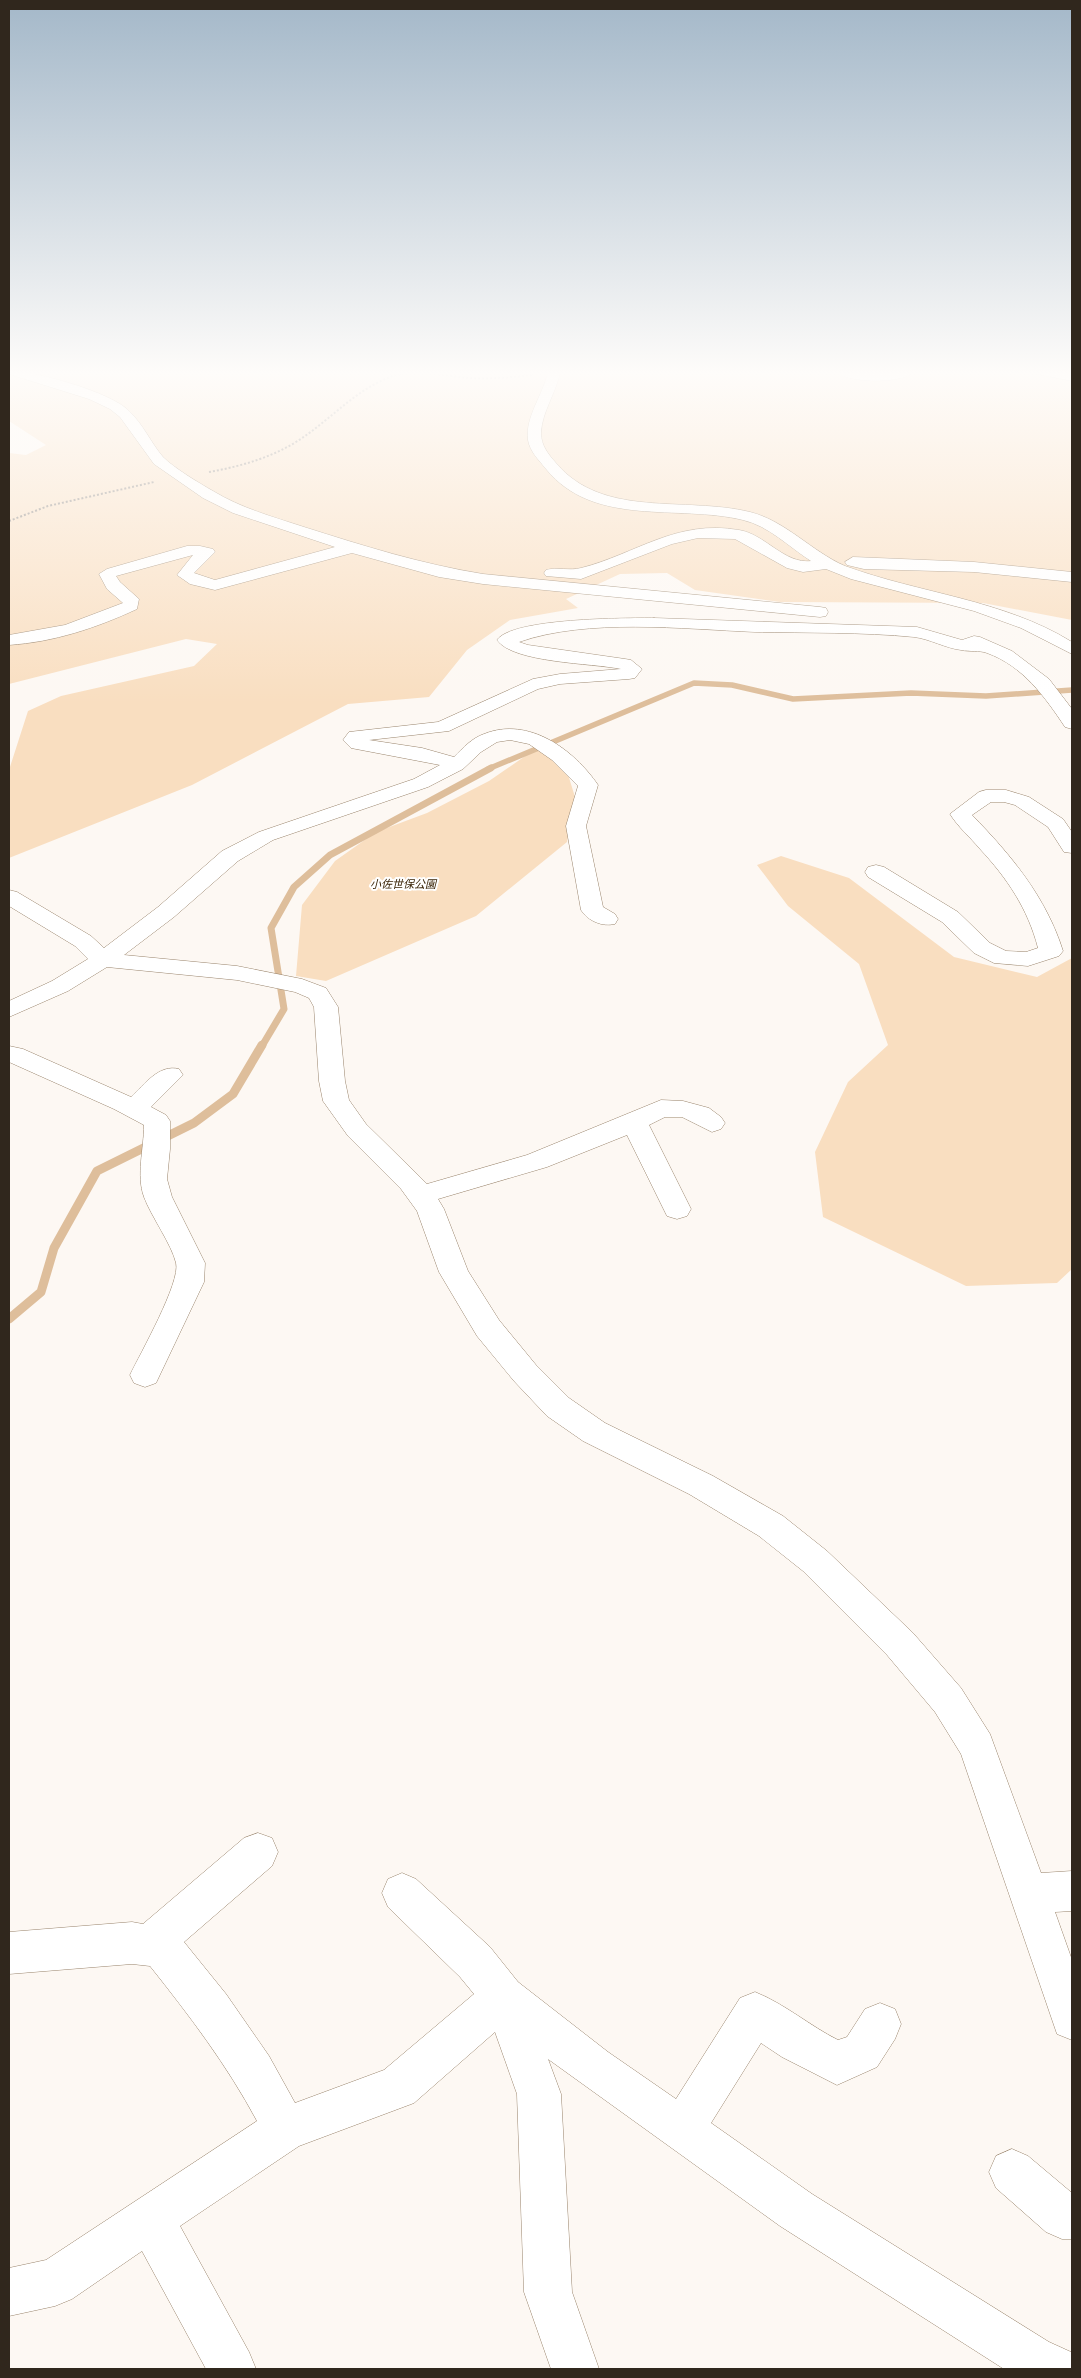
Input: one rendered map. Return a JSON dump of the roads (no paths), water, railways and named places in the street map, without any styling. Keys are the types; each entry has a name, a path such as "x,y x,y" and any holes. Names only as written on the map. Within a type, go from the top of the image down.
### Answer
{"street":[{"path":"188,482 238,510 352,547 439,572 484,579 884,618 949,632 991,647 1018,662 1051,691 1072,723"},
{"path":"567,482 587,496 633,506 699,509 746,515 768,522 809,553 828,564 860,576 982,608 1027,623 1072,649"},
{"path":"9,640 46,636 122,610 131,605 131,599 113,585 107,574 186,551 198,550 207,552 193,563 185,575 196,581 215,585 352,547 382,548 507,572 581,574 667,540 698,533 738,534 793,565 803,567 828,564"},
{"path":"809,553 864,564 974,567 1072,577"},
{"path":"456,765 431,758 358,744 353,740 356,736 364,733 442,727 452,724 533,684 630,674 633,669 625,664 524,650 506,640 524,634 579,624 654,623 916,632 961,645 991,647"},
{"path":"9,1010 60,986 104,960 166,912 230,856 266,836 421,783 456,765 480,744 495,736 515,734 542,745 572,765 588,785 576,826 592,910 607,919"},
{"path":"876,872 950,916 982,948 1002,958 1028,959 1051,951 1047,932 1002,858 960,814 986,796 1006,796 1022,801 1056,823 1072,847"},
{"path":"9,897 83,941 104,960 237,973 296,985 318,993 326,1007 332,1081 336,1101 358,1130 411,1182 430,1209 454,1272 488,1328 558,1407 594,1432 701,1485 772,1526 822,1568 900,1644 948,1700 977,1746 1030,1894 1072,2020"},
{"path":"9,1054 134,1108 157,1121 153,1179 158,1198 191,1263 189,1282 145,1375"},
{"path":"134,1108 170,1075"},
{"path":"420,1195 537,1161 634,1122 661,1108 683,1109 700,1114 712,1123"},
{"path":"634,1122 677,1209"},
{"path":"150,1945 258,1852"},
{"path":"1030,1894 1072,1891"},
{"path":"402,1892 475,1962 503,1998 593,2067 796,2210 1032,2359 1054,2369"},
{"path":"9,1953 132,1944 161,1946 211,2009 254,2071 285,2129"},
{"path":"9,2292 56,2282 285,2129 398,2088 503,1998"},
{"path":"503,1998 539,2094 548,2292 575,2369"},
{"path":"682,2130 755,2013 797,2042 837,2063 862,2052 880,2024"},
{"path":"1012,2172 1062,2216 1072,2216"},
{"path":"150,2219 232,2369"}],"waterway":[{"path":"488,769 694,683 732,685 793,699 911,693 986,696 1072,690"},
{"path":"262,1046 284,1009 271,928 294,887 330,855 491,768"},
{"path":"9,1319 41,1292 54,1248 97,1171 194,1123 233,1094 262,1045"}],"park label":[{"name":"小佐世保公園","path":"403,884"}]}
